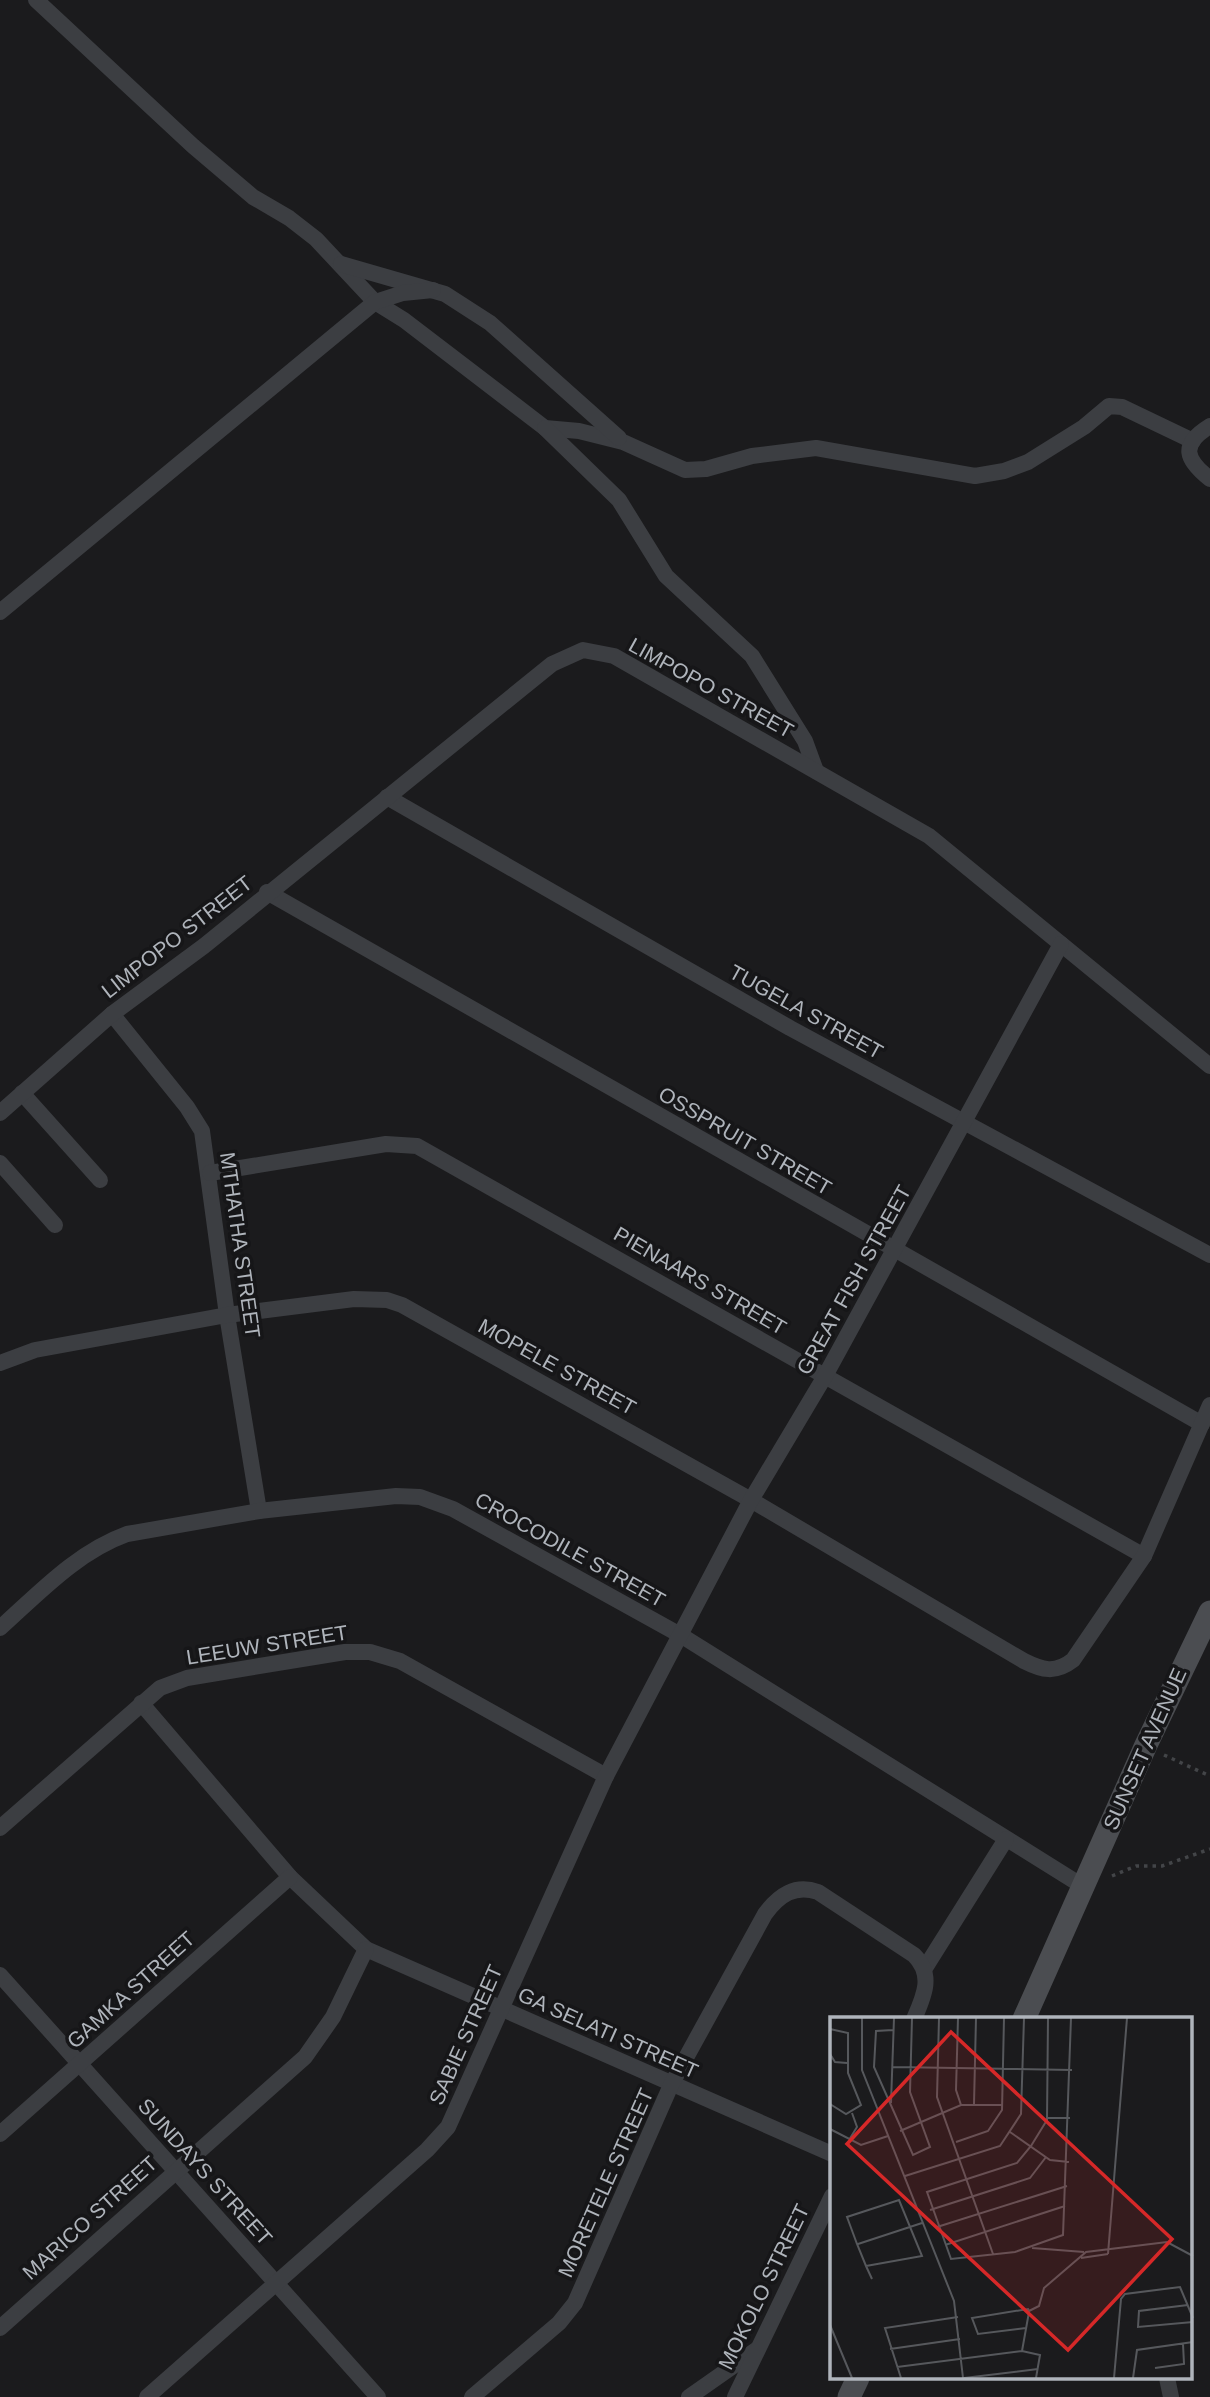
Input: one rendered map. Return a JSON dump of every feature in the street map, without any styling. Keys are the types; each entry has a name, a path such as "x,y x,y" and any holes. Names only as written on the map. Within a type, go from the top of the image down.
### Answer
{"street":[{"path":"36,0 192,146 253,197 307,232 375,302 545,428 619,500 666,576 752,656 804,741 816,771"},
{"path":"338,264 445,294 490,323 623,442"},
{"path":"0,612 375,302 402,293 433,290"},
{"path":"545,428 579,431 623,442 685,470 706,469 752,456 816,448 975,476 1004,471 1028,462 1084,427 1109,406 1122,407 1193,441"},
{"path":"1210,426 1193,441 1189,454 1192,464 1210,479"},
{"name":"LIMPOPO STREET","path":"0,1113 112,1014 204,946 267,892 552,664 583,650 614,656 944,846 1210,1066"},
{"name":"TUGELA STREET","path":"387,797 790,1028 1210,1255"},
{"name":"OSSPRUIT STREET","path":"267,892 1202,1424"},
{"name":"GREAT FISH STREET","path":"682,1636 751,1500 825,1376 1061,944"},
{"name":"MTHATHA STREET","path":"112,1014 195,1118 202,1131 210,1172 227,1315 259,1511"},
{"path":"22,1093 100,1180"},
{"name":"PIENAARS STREET","path":"210,1172 386,1144 417,1146 1144,1556"},
{"path":"0,1163 55,1225"},
{"name":"MOPELE STREET","path":"0,1363 35,1350 227,1315 354,1299 387,1300 402,1305 751,1500 1024,1661 1046,1670 1057,1669 1073,1660 1144,1556"},
{"path":"1144,1556 1210,1405"},
{"name":"CROCODILE STREET","path":"0,1628 60,1574 110,1540 127,1534 259,1511 396,1496 435,1501 682,1636 1084,1887"},
{"name":"SUNSET AVENUE","path":"1025,2017 1146,1745 1210,1612"},
{"name":"SABIE STREET","path":"147,2397 442,2135 454,2117 606,1776 682,1636"},
{"name":"LEEUW STREET","path":"0,1828 160,1688 187,1678 345,1652 370,1652 400,1661 606,1776"},
{"name":"GA SELATI STREET","path":"141,1703 289,1877 366,1949 830,2153"},
{"path":"915,2017 926,1986 925,1968 1006,1839"},
{"name":"GAMKA STREET","path":"0,2134 289,1877"},
{"name":"MORETELE STREET","path":"472,2397 559,2323 575,2303 671,2085 765,1914 777,1899 801,1888 818,1892 914,1955 925,1968"},
{"name":"MARICO STREET","path":"0,2328 313,2049 333,2017 366,1949"},
{"name":"SUNDAYS STREET","path":"0,1975 378,2397"},
{"name":"MOKOLO STREET","path":"735,2397 755,2350 830,2200"},
{"path":"689,2397 755,2350"},
{"path":"849,2397 857,2380"}],"path":[{"path":"1146,1745 1210,1776"},
{"path":"1084,1887 1136,1866 1162,1866 1210,1849"}]}
